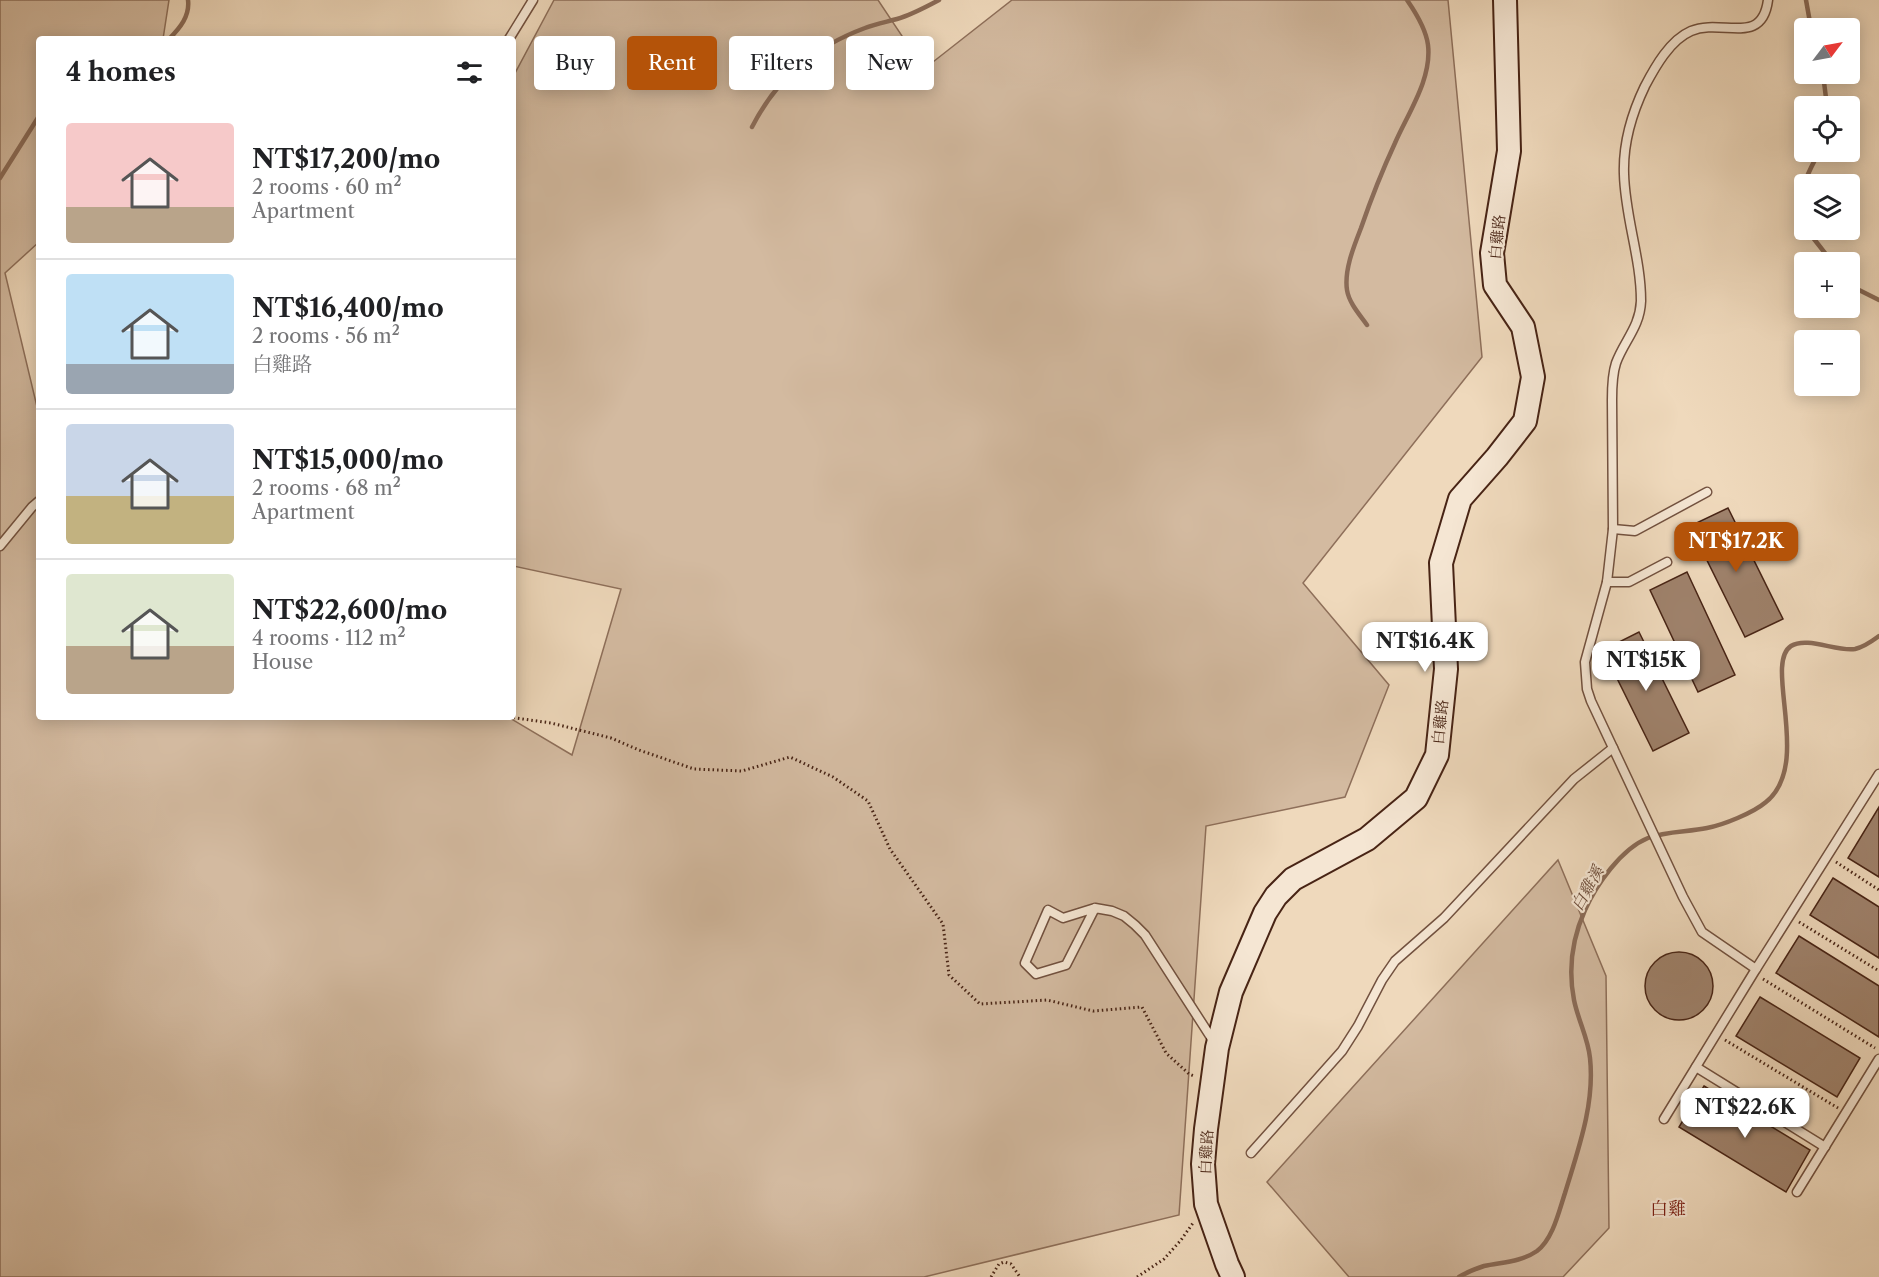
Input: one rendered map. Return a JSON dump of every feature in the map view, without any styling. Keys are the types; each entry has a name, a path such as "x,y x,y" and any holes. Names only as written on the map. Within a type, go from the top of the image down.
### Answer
{"street":[{"name":"白雞路","path":"1233,1277 1206,1204 1203,1164 1217,1048 1231,992 1265,913 1276,896 1293,879 1367,839 1416,798 1437,755 1446,669 1441,562 1460,499 1525,421 1533,377 1523,327 1495,285 1492,253 1509,151 1505,0"}],"lane":[{"path":"511,36 533,0"},
{"path":"1755,971 1702,932 1683,897 1589,695 1585,662 1607,582 1613,529 1613,380 1616,364 1637,323 1641,302 1639,272 1624,176 1628,133 1644,87 1677,40 1705,26 1741,29 1751,27 1760,22 1766,12 1768,0"},
{"path":"1613,529 1635,531 1707,492"},
{"path":"0,546 36,504"},
{"path":"1607,582 1629,582 1667,562"},
{"path":"1251,1153 1342,1051 1395,961 1444,918 1574,779 1613,748"},
{"path":"1664,1119 1879,774"},
{"path":"1095,908 1066,965 1036,974 1025,963 1048,910 1064,918 1095,908 1124,916 1145,935 1217,1048"},
{"path":"1797,1192 1879,1059"},
{"path":"1696,1067 1825,1147"}],"path":[{"path":"516,718 551,723 611,738 694,769 742,771 790,757 833,777 868,801 890,849 943,924 949,975 980,1004 1047,1000 1094,1011 1142,1007 1166,1053 1189,1074 1213,1080"},
{"path":"1827,857 1879,890"},
{"path":"1790,916 1879,972"},
{"path":"1755,971 1879,1051"},
{"path":"1716,1034 1846,1113"},
{"path":"1137,1277 1164,1259 1181,1240 1206,1204"},
{"path":"991,1277 999,1264 1004,1262 1011,1264 1020,1277"}],"shaded area":[{"path":"0,0 169,0 163,36 36,36 36,245 5,273 36,402 36,720 513,720 572,755 621,589 516,567 516,71 534,38 534,90 615,90 615,36 535,36 554,0 878,0 902,36 846,36 846,90 934,90 934,61 1012,0 1448,0 1482,357 1303,583 1389,685 1345,797 1206,826 1179,1215 924,1277 0,1277"},
{"path":"1558,860 1606,976 1609,1228 1563,1277 1349,1277 1267,1182"}],"building":[{"path":"1728,508 1783,619 1745,637 1690,526"},
{"path":"1687,572 1735,675 1698,692 1650,590"},
{"path":"1639,632 1689,733 1653,751 1603,650"},
{"path":"1879,807 1879,877 1848,858"},
{"path":"1833,878 1879,907 1879,958 1810,915"},
{"path":"1799,936 1879,986 1879,1037 1776,973"},
{"path":"1672,952 1686,952 1698,957 1708,967 1713,986 1708,1005 1698,1015 1686,1020 1672,1020 1660,1015 1650,1005 1645,993 1645,979 1650,967 1660,957"},
{"path":"1760,997 1860,1058 1837,1097 1736,1036"},
{"path":"1704,1086 1810,1150 1786,1192 1679,1127"}],"waterway":[{"path":"172,36 186,16 188,0"},
{"path":"752,127 762,109 785,79 813,55 847,36 908,15 939,0"},
{"path":"1367,325 1348,295 1346,282 1348,266 1381,175 1418,96 1428,58 1425,33 1407,0"},
{"name":"白雞溪","path":"1806,0 1809,18"},
{"name":"白雞溪","path":"1824,84 1826,96"},
{"path":"0,178 36,121"},
{"name":"白雞溪","path":"1808,174 1814,162"},
{"name":"白雞溪","path":"1815,240 1824,252"},
{"name":"白雞溪","path":"1860,290 1879,300"},
{"name":"白雞溪","path":"1459,1277 1484,1266 1518,1260 1531,1255 1543,1246 1558,1216 1588,1110 1590,1058 1574,1000 1571,966 1577,932 1596,890 1610,869 1638,843 1662,834 1721,824 1746,814 1766,802 1779,785 1786,764 1787,741 1782,673 1784,656 1791,646 1798,643 1814,643 1855,649 1879,636"}],"district":[{"name":"白雞","path":"1668,1209"}]}
